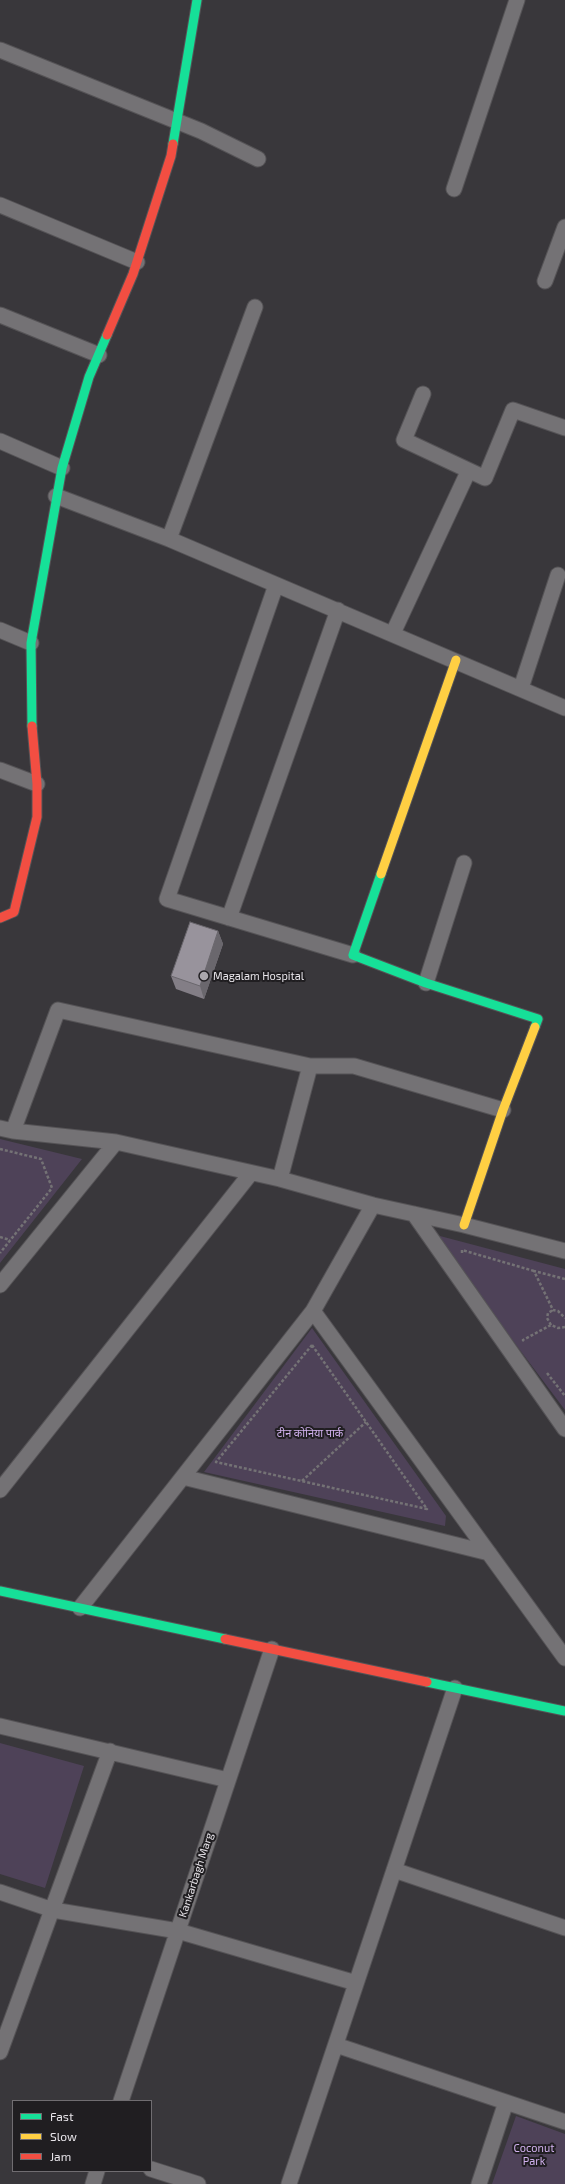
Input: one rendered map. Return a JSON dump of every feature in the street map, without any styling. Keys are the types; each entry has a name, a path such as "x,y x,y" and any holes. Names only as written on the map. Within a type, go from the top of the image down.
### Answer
{"street":[{"path":"0,918 14,912 38,817 37,784 30,716 31,643 62,468 89,377 137,262 171,156 197,0"},
{"path":"454,189 517,0"},
{"path":"0,50 201,131 258,159"},
{"path":"0,205 137,262"},
{"path":"545,281 565,227"},
{"path":"169,539 255,307"},
{"path":"0,315 99,355"},
{"path":"423,394 404,440 468,472 485,478 513,410 565,428"},
{"path":"0,441 62,468"},
{"path":"393,633 468,472"},
{"path":"56,496 169,539 393,633 565,708"},
{"path":"521,688 558,574"},
{"path":"276,585 167,899 353,955 426,983 538,1020 503,1110 464,1225"},
{"path":"229,918 338,610"},
{"path":"0,630 31,643"},
{"path":"353,955 456,660"},
{"path":"0,770 37,784"},
{"path":"426,983 464,863"},
{"path":"503,1110 354,1066 310,1066 58,1010 6,1129 116,1142 280,1179 373,1205 464,1225 565,1251"},
{"path":"280,1179 310,1066"},
{"path":"0,1285 116,1142"},
{"path":"0,1490 251,1173"},
{"path":"80,1608 313,1310 373,1205"},
{"path":"414,1214 565,1429"},
{"path":"313,1310 565,1658"},
{"path":"182,1477 489,1553"},
{"path":"0,1591 272,1650 565,1711"},
{"name":"Kankarbagh Marg","path":"121,2100 272,1650"},
{"path":"289,2184 455,1688"},
{"path":"0,1726 228,1780"},
{"path":"0,2052 110,1751"},
{"path":"394,1870 565,1928"},
{"path":"0,1892 53,1910 178,1931 356,1983"},
{"path":"336,2045 565,2122"},
{"path":"479,2184 506,2102"},
{"path":"152,2169 198,2184"},
{"path":"93,2184 97,2172"}],"path":[{"path":"0,1149 40,1159 52,1188 0,1253"},
{"path":"0,1237 10,1240"},
{"path":"466,1258 461,1252 462,1250 565,1279"},
{"path":"534,1271 553,1310 558,1311 565,1318"},
{"path":"553,1310 548,1313 547,1318 551,1325 558,1328 565,1327"},
{"path":"523,1340 551,1325"},
{"path":"519,1333 528,1346"},
{"path":"312,1345 427,1509 302,1481 216,1462 312,1345"},
{"path":"546,1371 565,1396"},
{"path":"302,1481 366,1422"}],"green space":[{"path":"0,1139 82,1159 0,1263"},
{"path":"440,1236 565,1269 565,1410 438,1241"},
{"name":"टीन कोनिया पार्क","path":"312,1328 446,1516 445,1526 204,1472"},
{"path":"0,1743 84,1766 45,1888 0,1874"},
{"name":"Coconut Park","path":"516,2116 565,2134 565,2184 492,2184"}],"building":[{"path":"190,922 218,931 200,986 171,976"}],"traffic: fast":[{"path":"173,144 197,0"},
{"path":"32,726 31,643 62,468 89,377 107,335"},
{"path":"381,874 353,955 426,983 538,1019 535,1027"},
{"path":"0,1591 225,1639"},
{"path":"427,1682 565,1711"}],"traffic: slow":[{"path":"381,874 456,660"},
{"path":"464,1225 503,1110 535,1027"}],"traffic: jam":[{"path":"107,335 133,274 171,156 173,144"},
{"path":"0,918 14,912 37,817 37,784 32,726"},
{"path":"225,1639 427,1682"}],"place":[{"name":"Magalam Hospital","path":"204,976"}]}
